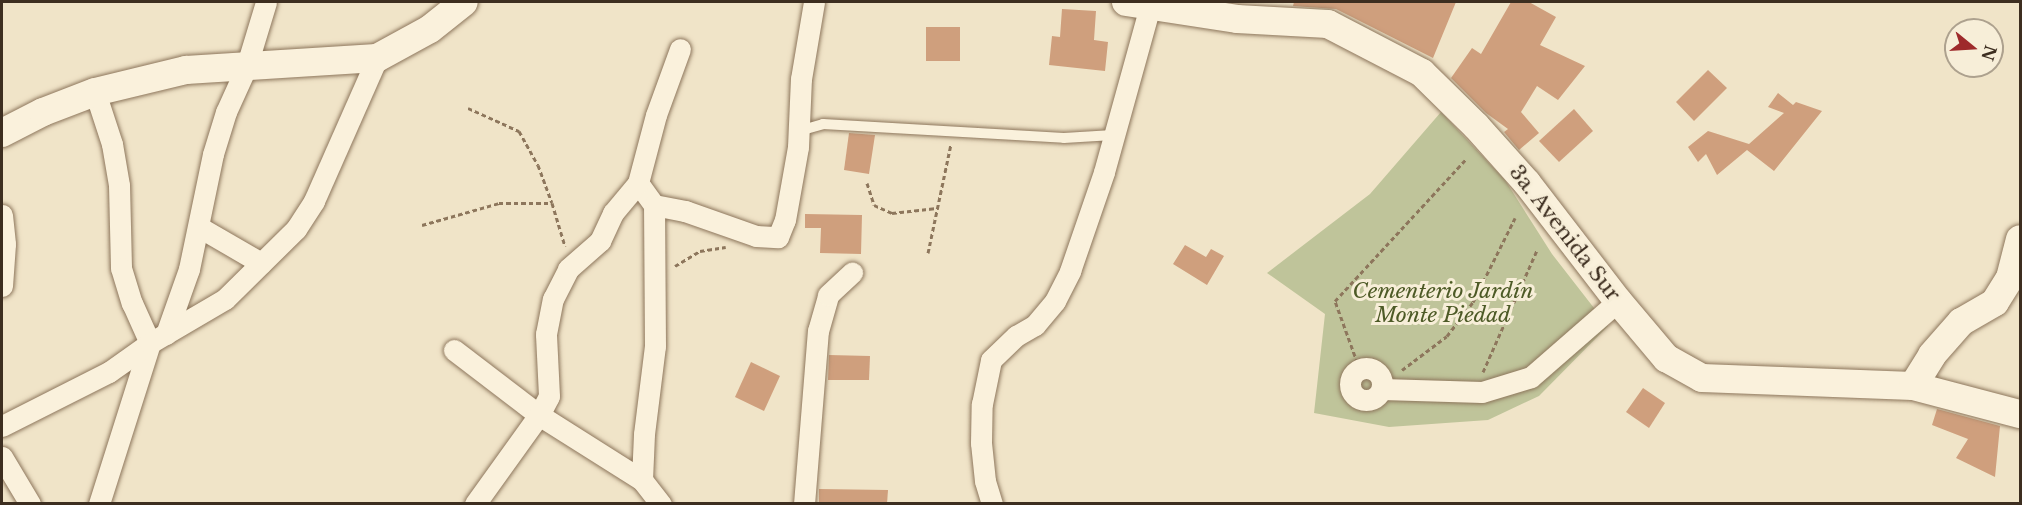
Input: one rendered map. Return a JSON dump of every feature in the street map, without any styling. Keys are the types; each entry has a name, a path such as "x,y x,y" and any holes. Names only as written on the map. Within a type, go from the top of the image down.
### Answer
{"street":[{"path":"99,504 100,495 158,339 189,269 213,154 226,112 246,68 266,2"},
{"path":"2,133 43,112 95,92 186,70 377,58 430,29 464,2"},
{"path":"654,205 685,212 756,236 778,237 785,220 799,131 801,79 814,2"},
{"path":"992,504 985,482 981,442 982,404 991,360 1016,336 1035,325 1055,301 1086,231 1113,135 1138,4"},
{"name":"3a. Avenida Sur","path":"1138,4 1237,20 1328,24 1422,73 1476,126 1527,183 1618,301 1666,358 1702,378 1913,386 2020,414"},
{"path":"475,504 539,415 549,396 546,334 553,299 568,269 600,241 613,213 638,183 656,115 680,49"},
{"path":"2,426 110,372 158,339 225,299 296,229 314,201 377,58"},
{"path":"95,92 112,144 119,185 121,268 132,303 158,339"},
{"path":"638,183 654,205 655,346 644,434 642,480"},
{"path":"2,215 5,244 2,286"},
{"path":"199,227 261,263"},
{"path":"1913,386 1932,355 1961,322 1995,302 2010,278 2020,239"},
{"path":"804,504 818,331 828,295 852,273"},
{"path":"1360,369 1352,377 1352,393 1365,401 1376,398 1382,387 1474,393 1531,376 1618,301"},
{"path":"454,350 539,415 642,480 661,504"},
{"path":"2,457 30,504"}],"lane":[{"path":"799,131 823,124 1064,138 1113,135"}],"path":[{"path":"468,108 519,131 537,165 552,203 564,242 568,269"},
{"path":"928,253 954,133"},
{"path":"1360,369 1335,301 1466,159"},
{"path":"867,183 874,205 892,213 938,208"},
{"path":"422,225 499,202 552,203"},
{"path":"1382,387 1447,336 1473,302 1515,218"},
{"path":"654,279 700,251 730,246 742,231"},
{"path":"1474,393 1537,250"}],"green space":[{"name":"Cementerio Jardín Monte Piedad","path":"1441,112 1505,180 1552,254 1608,326 1539,396 1488,420 1389,427 1314,413 1325,314 1267,273 1370,194"}],"building":[{"path":"1294,2 1456,2 1433,58 1336,9 1293,6"},
{"path":"1511,2 1529,2 1556,17 1540,45 1585,66 1558,100 1537,86 1521,112 1539,133 1519,150 1504,132 1508,129 1486,113 1451,78 1472,48 1481,54"},
{"path":"1062,9 1096,11 1094,40 1108,42 1105,71 1049,65 1052,36 1060,37"},
{"path":"926,27 960,27 960,61 926,61"},
{"path":"1708,70 1727,88 1694,121 1676,102"},
{"path":"1778,93 1793,105 1796,102 1822,111 1774,171 1747,150 1717,175 1706,154 1698,162 1688,147 1708,131 1749,144 1784,113 1768,107"},
{"path":"1574,109 1593,131 1559,162 1539,141"},
{"path":"849,133 875,135 869,174 844,170"},
{"path":"805,214 862,215 861,254 820,253 821,228 805,228"},
{"path":"1185,245 1206,257 1211,249 1224,256 1207,285 1173,264"},
{"path":"829,355 870,356 869,380 828,380"},
{"path":"751,362 780,376 764,411 735,397"},
{"path":"1643,388 1665,403 1649,428 1626,412"},
{"path":"1937,409 2000,426 1995,477 1956,458 1968,439 1932,425"},
{"path":"819,489 888,490 887,504 819,504"}]}
